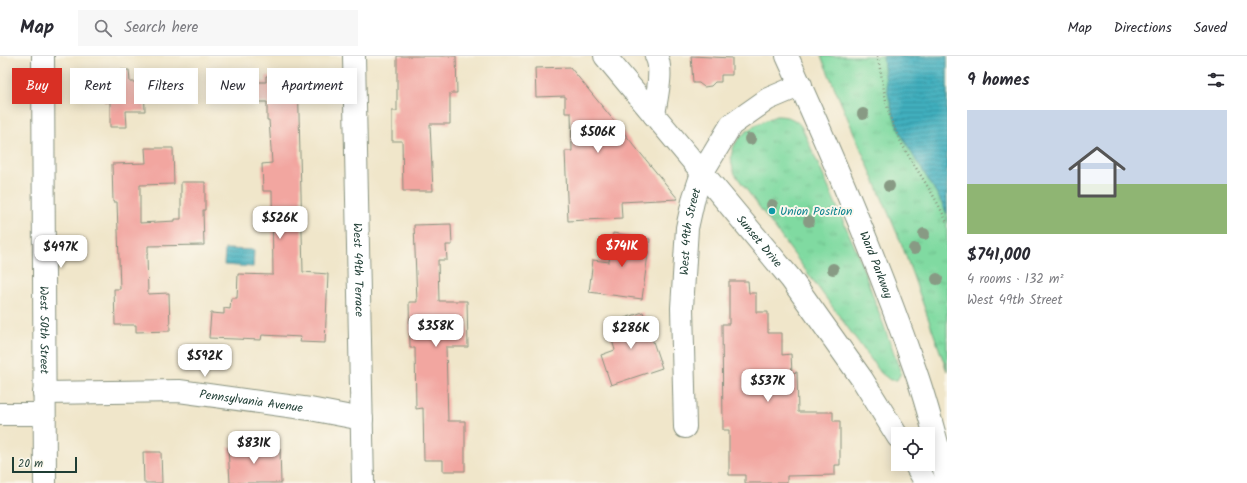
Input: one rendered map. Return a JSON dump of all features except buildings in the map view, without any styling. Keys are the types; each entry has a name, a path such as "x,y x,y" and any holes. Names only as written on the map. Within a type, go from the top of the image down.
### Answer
{"main road":[{"name":"West 50th Street","path":"42,56 45,483"},
{"name":"West 49th Terrace","path":"354,56 363,483"},
{"name":"Sunset Drive","path":"605,56 792,279 862,379 892,427"},
{"path":"654,115 660,70 659,62 656,56"},
{"name":"Ward Parkway","path":"787,56 860,222 914,365 947,480"},
{"name":"West 49th Street","path":"685,427 682,308 687,228 694,197 702,173 731,125 768,99 801,86"},
{"name":"Pennsylvania Avenue","path":"0,414 44,403 179,392 310,409 362,419"},
{"path":"919,471 926,483"}],"path":[{"path":"877,56 884,96 899,139 941,209 947,223"}],"green space":[{"path":"821,56 947,56 947,371 902,245"},
{"path":"776,116 785,117 796,121 803,130 857,252 901,373 897,380 890,380 881,373 735,174 732,163 732,153 735,144 748,130"}],"water":[{"path":"883,56 947,56 947,214 937,194 907,146 898,127 889,97"},
{"path":"225,249 254,250 253,267 224,265"}],"place":[{"name":"Union Position","path":"772,211"}]}
